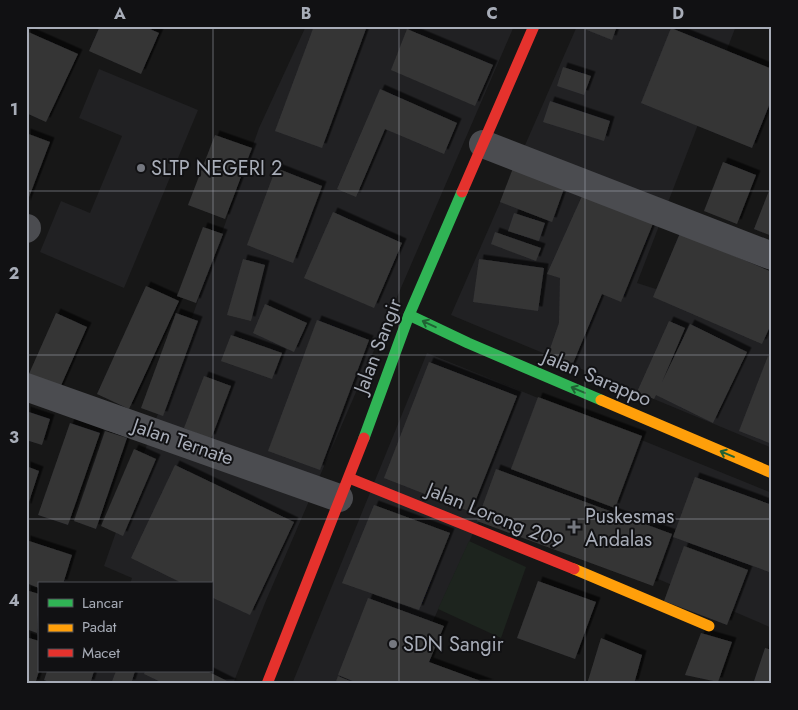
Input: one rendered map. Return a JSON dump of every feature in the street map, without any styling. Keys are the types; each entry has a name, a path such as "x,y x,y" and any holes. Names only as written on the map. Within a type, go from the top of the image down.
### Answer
{"street":[{"name":"Jalan Sangir","path":"267,684 409,315 534,26"},
{"path":"483,144 772,256"},
{"name":"Jalan Sarappo","path":"409,315 478,347 772,473"},
{"name":"Jalan Ternate","path":"26,387 344,488"},
{"name":"Jalan Lorong 209","path":"344,488 556,561 709,626"}],"shaded area":[{"path":"306,26 514,26 265,603 233,684 87,684 93,672 212,672 212,582 131,582 132,578 104,566 259,128"},
{"path":"577,26 736,26 637,283 772,326 772,448 451,315"},
{"name":"SLTP NEGERI 2","path":"99,69 198,110 124,288 40,252 61,201 90,213 122,136 79,118"},
{"path":"427,353 772,493 772,628 486,505 404,684 292,684"},
{"path":"469,541 526,567 501,638 438,609"}],"building":[{"path":"100,26 143,26 159,33 141,74 89,51"},
{"path":"314,26 367,26 322,148 275,131"},
{"path":"577,26 617,26 612,40"},
{"path":"671,28 772,69 772,98 752,148 641,103"},
{"path":"407,29 493,65 475,106 391,70"},
{"path":"26,31 78,54 46,122 26,113"},
{"path":"563,67 591,76 584,95 557,86"},
{"path":"380,89 457,123 444,154 385,129 356,197 337,189"},
{"path":"550,101 610,121 604,141 543,122"},
{"path":"26,133 50,142 26,205"},
{"path":"215,135 252,148 225,219 188,205"},
{"path":"723,162 756,175 737,224 704,211"},
{"path":"515,163 566,183 552,222 500,202"},
{"path":"276,168 322,186 293,263 247,245"},
{"path":"772,183 772,236 754,229"},
{"path":"582,196 654,221 621,302 602,294 571,368 545,363 559,323 560,278 547,274"},
{"path":"333,212 402,243 374,308 304,278"},
{"path":"514,213 545,223 539,241 508,231"},
{"path":"203,227 223,234 196,303 177,296"},
{"path":"495,232 541,248 536,261 491,244"},
{"path":"680,233 772,272 772,322 762,344 653,297"},
{"path":"243,259 265,265 251,321 227,315"},
{"path":"479,259 544,268 538,311 473,302"},
{"path":"146,286 179,301 129,409 97,394"},
{"path":"265,304 307,323 294,352 253,333"},
{"path":"56,313 87,327 59,390 28,376"},
{"path":"176,313 198,321 163,416 141,408"},
{"path":"317,320 369,340 320,470 268,451"},
{"path":"669,321 685,328 662,382 690,324 747,352 713,423 656,395 654,399 637,392"},
{"path":"231,335 282,353 272,379 221,361"},
{"path":"768,356 772,358 772,444 739,431"},
{"path":"429,362 517,396 471,512 384,478"},
{"path":"204,376 231,386 211,439 184,428"},
{"path":"538,397 642,436 615,508 511,469"},
{"path":"26,411 50,419 42,445 26,440"},
{"path":"70,423 100,433 68,525 38,515"},
{"path":"105,431 127,438 96,529 74,521"},
{"path":"134,449 156,459 123,536 101,526"},
{"path":"175,465 294,522 250,615 212,597 212,582 180,582 131,558"},
{"path":"26,466 39,471 27,508 26,508"},
{"name":"Puskesmas Andalas","path":"496,469 672,534 653,586 477,521"},
{"path":"695,477 772,505 772,573 673,537"},
{"path":"374,505 450,533 419,610 342,583"},
{"path":"26,540 72,555 64,582 38,582 38,588 26,583"},
{"path":"684,546 748,570 727,625 664,601"},
{"path":"538,581 596,602 575,659 517,638"},
{"path":"26,590 38,594 38,614 37,633 26,629"},
{"name":"SDN Sangir","path":"368,598 444,626 429,662 489,684 360,684 338,675"},
{"path":"701,633 732,642 718,682 685,675"},
{"path":"26,637 38,641 39,672 35,684 26,684"},
{"path":"601,638 642,655 634,684 587,684"},
{"path":"765,648 772,650 772,684 753,684"},
{"path":"47,672 94,672 90,684 54,684 44,680"},
{"path":"116,672 135,672 131,684 111,684"},
{"path":"145,672 209,672 233,684 165,684 144,674"},
{"path":"338,676 357,684 335,684"}],"traffic: fast":[{"path":"364,438 409,315 462,192"},
{"path":"409,315 468,343 601,400"}],"traffic: slow":[{"path":"601,400 772,473"},
{"path":"574,569 709,626"}],"traffic: jam":[{"path":"462,192 534,26"},
{"path":"267,684 364,438"},
{"path":"349,478 574,569"}],"place":[{"name":"SLTP NEGERI 2","path":"141,168"},
{"name":"Puskesmas Andalas","path":"574,527"},
{"name":"SDN Sangir","path":"393,644"}]}
